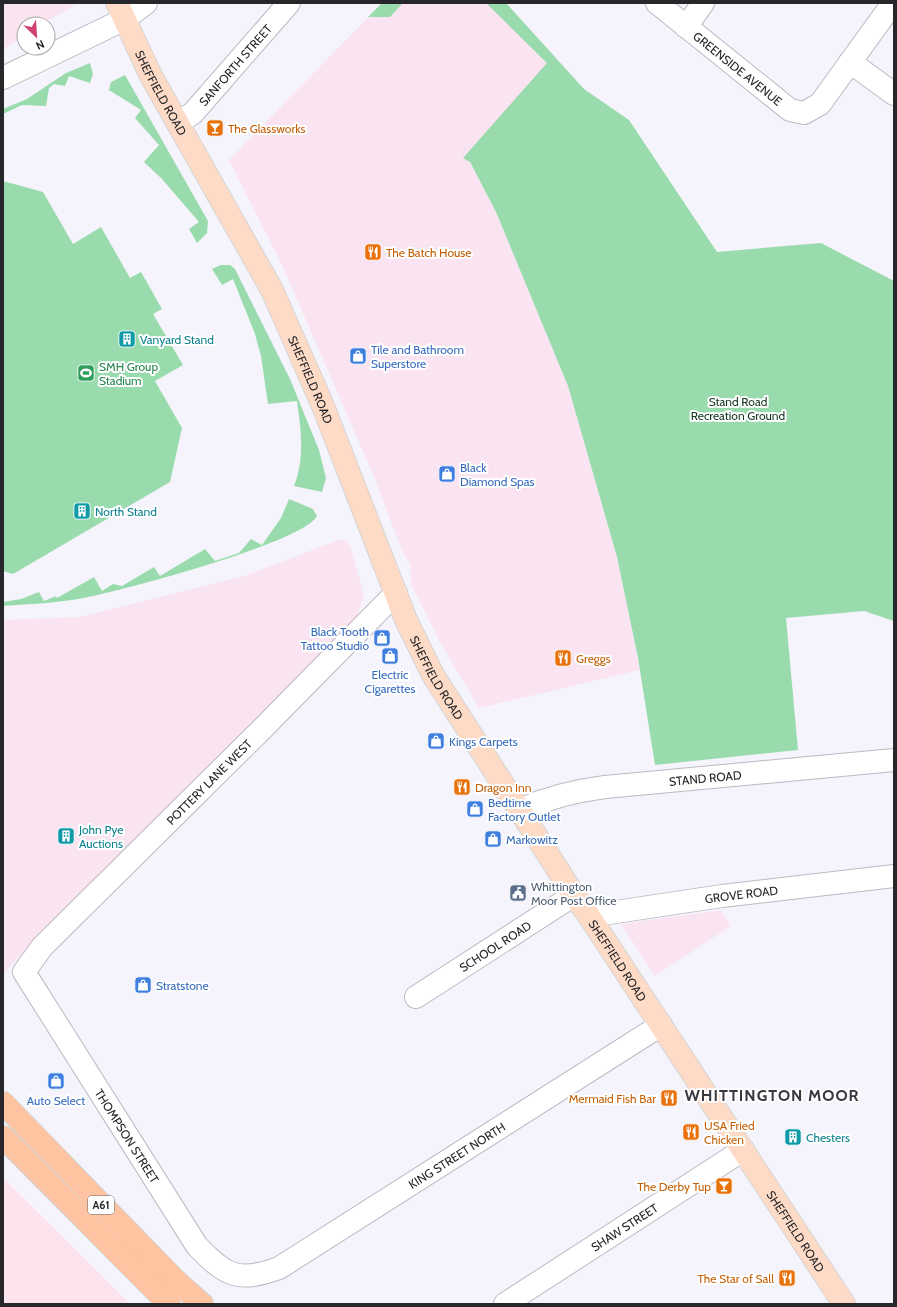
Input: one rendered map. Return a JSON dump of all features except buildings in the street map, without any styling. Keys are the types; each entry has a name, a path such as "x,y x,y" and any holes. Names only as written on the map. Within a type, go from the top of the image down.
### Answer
{"highway":[{"name":"A61","path":"3,1103 175,1280 202,1304"},
{"name":"A61","path":"3,1137 169,1304"}],"main road":[{"name":"SHEFFIELD ROAD","path":"121,11 143,60 272,290 323,406 396,593 433,675 574,895 743,1150 838,1302"}],"street":[{"path":"3,78 121,11 146,3"},
{"name":"SANFORTH STREET","path":"178,123 193,113 289,3"},
{"name":"GREENSIDE AVENUE","path":"658,3 790,110 804,113 820,104 893,3"},
{"path":"686,27 703,3"},
{"path":"850,62 894,94"},
{"name":"POTTERY LANE WEST","path":"24,972 42,947 260,731 396,593"},
{"name":"STAND ROAD","path":"519,810 569,792 605,786 894,760"},
{"name":"GROVE ROAD","path":"589,916 722,896 894,876"},
{"name":"SCHOOL ROAD","path":"416,997 574,895"},
{"name":"THOMPSON STREET","path":"24,972 197,1246 215,1264 234,1275 249,1276"},
{"name":"KING STREET NORTH","path":"249,1276 279,1268 661,1025"},
{"name":"SHAW STREET","path":"505,1304 743,1150"}],"shaded area":[{"path":"3,3 78,3 56,16 16,16 16,41 3,49"},
{"path":"382,3 506,3 557,59 470,162 496,212 568,386 617,557 640,670 479,708 440,642 411,584 410,564 402,551 374,477 282,265 229,160"},
{"name":"John Pye Auctions","path":"341,539 350,545 364,595 356,620 3,973 3,620 80,617 245,576"},
{"path":"721,910 731,926 655,976 621,924"},
{"path":"3,1178 130,1304 3,1304"}],"green space":[{"path":"382,3 403,3 390,17 368,17"},
{"name":"Stand Road Recreation Ground","path":"486,3 506,3 584,89 629,120 717,252 821,243 894,281 894,621 864,611 786,618 798,750 655,765 638,658 617,557 568,386 496,212 470,162 463,158 547,63"},
{"path":"90,63 93,74 90,83 69,76 65,86 54,84 49,88 46,106 22,105 3,114 3,109 27,99 66,73"},
{"path":"125,75 208,221 207,233 197,243 189,229 199,222 162,179 144,162 159,145 135,118 141,110 109,90 111,82"},
{"name":"SMH Group Stadium","path":"3,181 43,192 73,244 101,227 130,278 141,272 162,309 153,314 183,365 155,381 182,428 170,482 13,574 3,571"},
{"path":"221,265 230,265 235,269 290,379 319,450 326,478 322,492 294,486 300,465 301,454 301,433 297,401 268,404 261,356 255,334 233,279 222,285 212,269"},
{"path":"289,499 313,509 317,516 304,527 280,539 247,552 170,576 104,594 54,602 3,606 3,602 21,599 39,592 44,601 56,596 57,598 94,577 102,591 113,584 122,586 154,567 160,576 205,549 215,561 239,553 251,539 262,545 281,518"}],"place":[{"name":"The Glassworks","path":"215,128"},
{"name":"The Batch House","path":"373,252"},
{"name":"Vanyard Stand","path":"127,339"},
{"name":"Tile and Bathroom Superstore","path":"358,356"},
{"name":"SMH Group Stadium","path":"86,373"},
{"name":"Black Diamond Spas","path":"447,474"},
{"name":"North Stand","path":"82,511"},
{"name":"Black Tooth Tattoo Studio","path":"382,638"},
{"name":"Electric Cigarettes","path":"390,656"},
{"name":"Greggs","path":"563,658"},
{"name":"Kings Carpets","path":"436,741"},
{"name":"Dragon Inn","path":"462,787"},
{"name":"Bedtime Factory Outlet","path":"475,809"},
{"name":"John Pye Auctions","path":"66,836"},
{"name":"Markowitz","path":"493,839"},
{"name":"Whittington Moor Post Office","path":"518,893"},
{"name":"Stratstone","path":"143,985"},
{"name":"Auto Select","path":"56,1081"},
{"name":"Mermaid Fish Bar","path":"669,1098"},
{"name":"USA Fried Chicken","path":"691,1132"},
{"name":"Chesters","path":"793,1137"},
{"name":"The Derby Tup","path":"724,1186"},
{"name":"The Star of Sall","path":"787,1278"}],"district":[{"name":"WHITTINGTON MOOR","path":"772,1095"}]}
